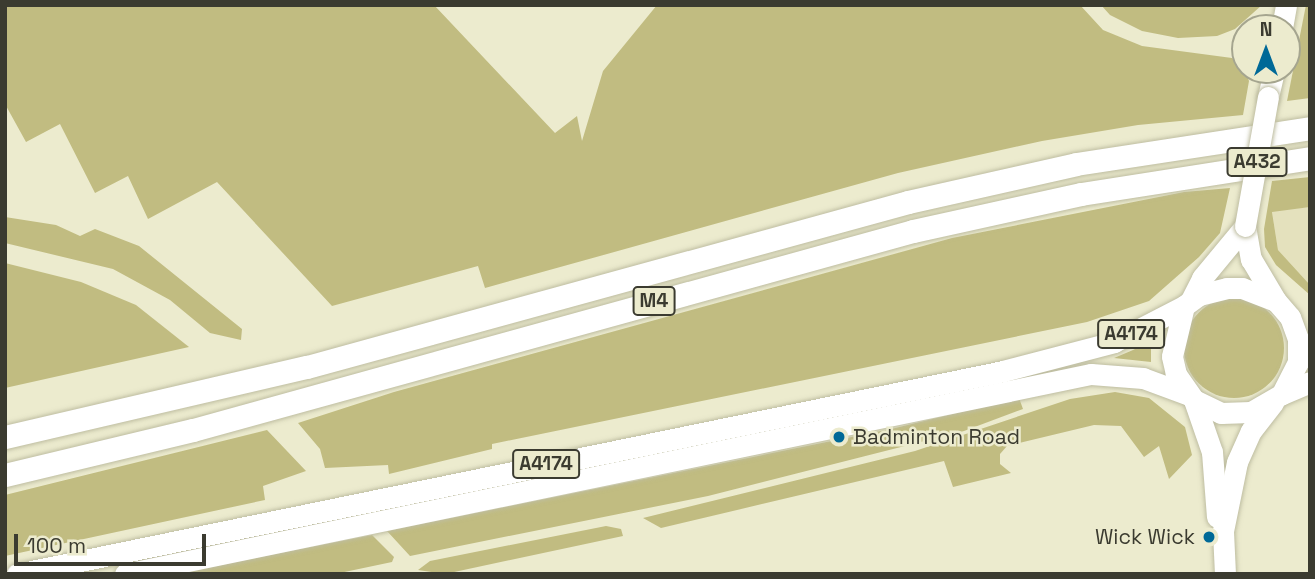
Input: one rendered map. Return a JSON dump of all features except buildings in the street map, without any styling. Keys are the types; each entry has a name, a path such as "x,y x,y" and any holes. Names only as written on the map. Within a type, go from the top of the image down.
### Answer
{"highway":[{"name":"M4","path":"5,437 293,370 908,202 1076,164 1310,128"},
{"name":"M4","path":"5,475 193,430 913,231 1081,194 1310,158"}],"main road":[{"name":"A432","path":"1271,84 1245,226 1251,259 1279,304"},
{"name":"A432","path":"1188,303 1202,278 1245,226"},
{"path":"1223,531 1216,515 1212,452 1192,397 1176,374 1172,356 1188,303 1211,291 1242,288 1310,321"},
{"name":"A4174","path":"18,574 1074,354 1114,342 1188,303"},
{"path":"1226,574 1223,531 1237,462 1251,430 1278,398 1298,362 1298,339 1279,304"},
{"name":"A4174","path":"125,574 1090,374 1143,378 1192,397"},
{"path":"1192,397 1230,414 1251,412 1310,382"}],"shaded area":[{"path":"5,5 434,5 555,133 577,116 582,141 603,71 657,5 1080,5 1103,30 1142,46 1231,58 1231,84 1248,84 1243,115 1138,125 1042,141 898,173 485,288 478,266 332,306 217,182 148,219 128,176 95,193 60,124 26,142 5,104"},
{"path":"1101,5 1262,5 1252,14 1231,14 1231,31 1217,36 1178,38 1142,31 1110,15"},
{"path":"1306,5 1310,5 1310,98 1287,101 1290,84 1301,84 1301,30"},
{"path":"1310,177 1310,207 1272,212 1278,250 1310,285 1310,295 1276,265 1265,247 1264,229 1272,181"},
{"path":"1230,188 1220,233 1199,257 1149,301 1087,322 492,444 492,449 389,474 388,465 325,468 320,449 298,423 394,392 952,238 1184,192"},
{"path":"1310,207 1310,285 1278,250 1272,211"},
{"path":"5,217 56,225 80,236 95,229 139,246 242,329 241,340 210,333 170,300 113,269 5,243"},
{"path":"5,263 81,282 136,305 189,347 5,388"},
{"path":"1234,298 1253,302 1269,313 1280,329 1284,348 1280,367 1269,383 1253,394 1234,398 1215,394 1199,383 1188,367 1184,348 1188,329 1199,313 1215,302"},
{"path":"1151,341 1151,362 1114,358 1133,350"},
{"path":"1115,392 1149,398 1185,427 1192,455 1169,479 1159,446 1144,457 1121,426 1094,425 1007,446 1000,454 1000,464 1011,473 953,487 944,461 661,528 643,518 915,451 1070,399"},
{"path":"1019,398 1023,409 964,431 708,496 410,556 387,531 891,429"},
{"path":"267,430 306,471 263,486 265,500 5,556 5,495"},
{"path":"606,526 621,529 623,536 445,574 418,570 430,561"},
{"path":"372,535 394,557 392,562 335,574 175,574"}],"place":[{"name":"Badminton Road","path":"839,437"},
{"name":"Wick Wick","path":"1209,537"}]}
